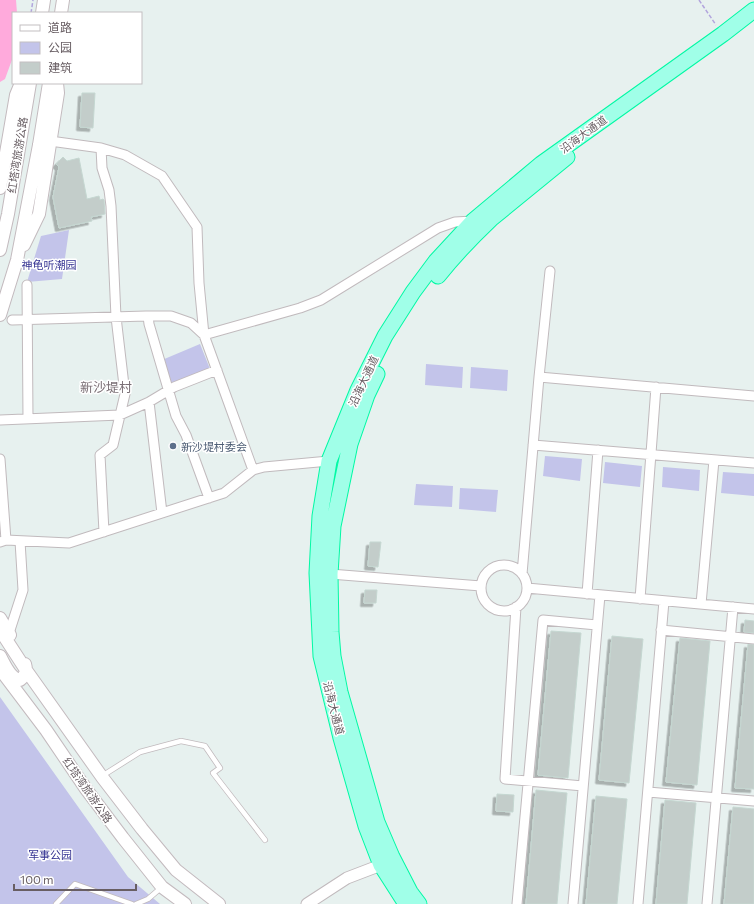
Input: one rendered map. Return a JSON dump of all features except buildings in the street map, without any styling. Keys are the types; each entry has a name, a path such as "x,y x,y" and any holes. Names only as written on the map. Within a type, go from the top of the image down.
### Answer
{"highway":[{"name":"沿海大通道","path":"419,904 410,892 392,857 377,822 340,692 333,656 323,573 350,444 358,390 385,336 413,292 436,261 473,221 541,164 754,10"},
{"name":"沿海大通道","path":"406,904 381,865 366,826 341,738 321,656 323,573 320,516 329,461 367,395 392,344 421,298 445,267 481,229 491,219 561,162 754,21"}],"main road":[{"path":"42,12 44,0"},
{"path":"61,12 63,0"},
{"path":"0,188 16,95 21,84"},
{"name":"红塔湾旅游公路","path":"0,250 8,214 30,84"},
{"path":"0,315 17,260 40,145 49,84"},
{"path":"17,260 39,214 58,93 57,84"},
{"path":"0,618 4,632 26,670 102,777"},
{"path":"0,656 11,676 16,680 20,680 24,676 26,670"},
{"name":"红塔湾旅游公路","path":"0,669 46,730 86,789 162,888 185,904"},
{"path":"46,730 43,716 45,712 50,712 55,716 73,742 176,870 219,904"},
{"path":"86,789 102,777"}],"street":[{"path":"50,141 101,148 125,155 162,176 197,227 199,283 204,335 253,470"},
{"path":"101,148 102,168 112,206 116,317 125,394 113,445 100,456 104,532"},
{"path":"204,335 300,308 321,300 438,228 455,222 473,221"},
{"path":"522,574 550,271"},
{"path":"27,285 28,419"},
{"path":"148,316 176,416 186,436 209,498"},
{"path":"12,320 171,316 191,323 204,335"},
{"path":"0,420 120,414 149,402 174,387 217,370"},
{"path":"539,377 754,396"},
{"path":"640,599 656,387"},
{"path":"149,402 162,513"},
{"path":"533,445 754,463"},
{"path":"587,594 598,450"},
{"path":"0,459 3,541 69,543 224,493 253,470 264,467 329,461"},
{"path":"701,604 714,460"},
{"path":"4,632 23,590 20,541"},
{"path":"502,565 516,569 522,574 526,581 527,588 522,602 510,610 502,611 489,606 481,593 481,586 483,578 488,572 494,567 502,565"},
{"path":"323,573 481,586"},
{"path":"527,588 754,609"},
{"path":"573,904 600,595"},
{"path":"638,904 664,601"},
{"path":"516,607 505,779 583,786"},
{"path":"707,904 733,607"},
{"path":"517,904 543,620 597,625"},
{"path":"662,630 754,639"},
{"path":"648,792 754,801"},
{"path":"307,904 347,878 381,865"}],"lane":[{"path":"102,777 140,752 181,741 205,746 220,768 213,773 264,840"},
{"path":"56,904 75,884 132,904"},
{"path":"136,904 148,899 162,888"}],"path":[{"path":"31,12 33,0"},
{"path":"699,0 722,34"}],"green space":[{"name":"神龟听潮园","path":"69,230 62,279 27,282 41,236"},
{"path":"200,344 210,369 172,384 162,360"},
{"path":"426,364 463,367 462,388 425,385"},
{"path":"471,367 508,370 507,391 470,388"},
{"path":"545,456 582,459 580,481 543,476"},
{"path":"605,462 642,466 640,487 603,483"},
{"path":"663,467 700,470 699,491 662,487"},
{"path":"723,472 754,474 754,496 721,493"},
{"path":"416,484 453,486 452,507 414,505"},
{"path":"460,488 498,490 496,512 459,509"},
{"name":"军事公园","path":"0,697 128,877 160,904 0,904"}],"shaded area":[{"path":"0,0 16,0 17,12 12,12 12,60 5,79 0,82"}],"place":[{"name":"新沙堤村委会","path":"173,446"}],"district":[{"name":"新沙堤村","path":"106,387"}]}
